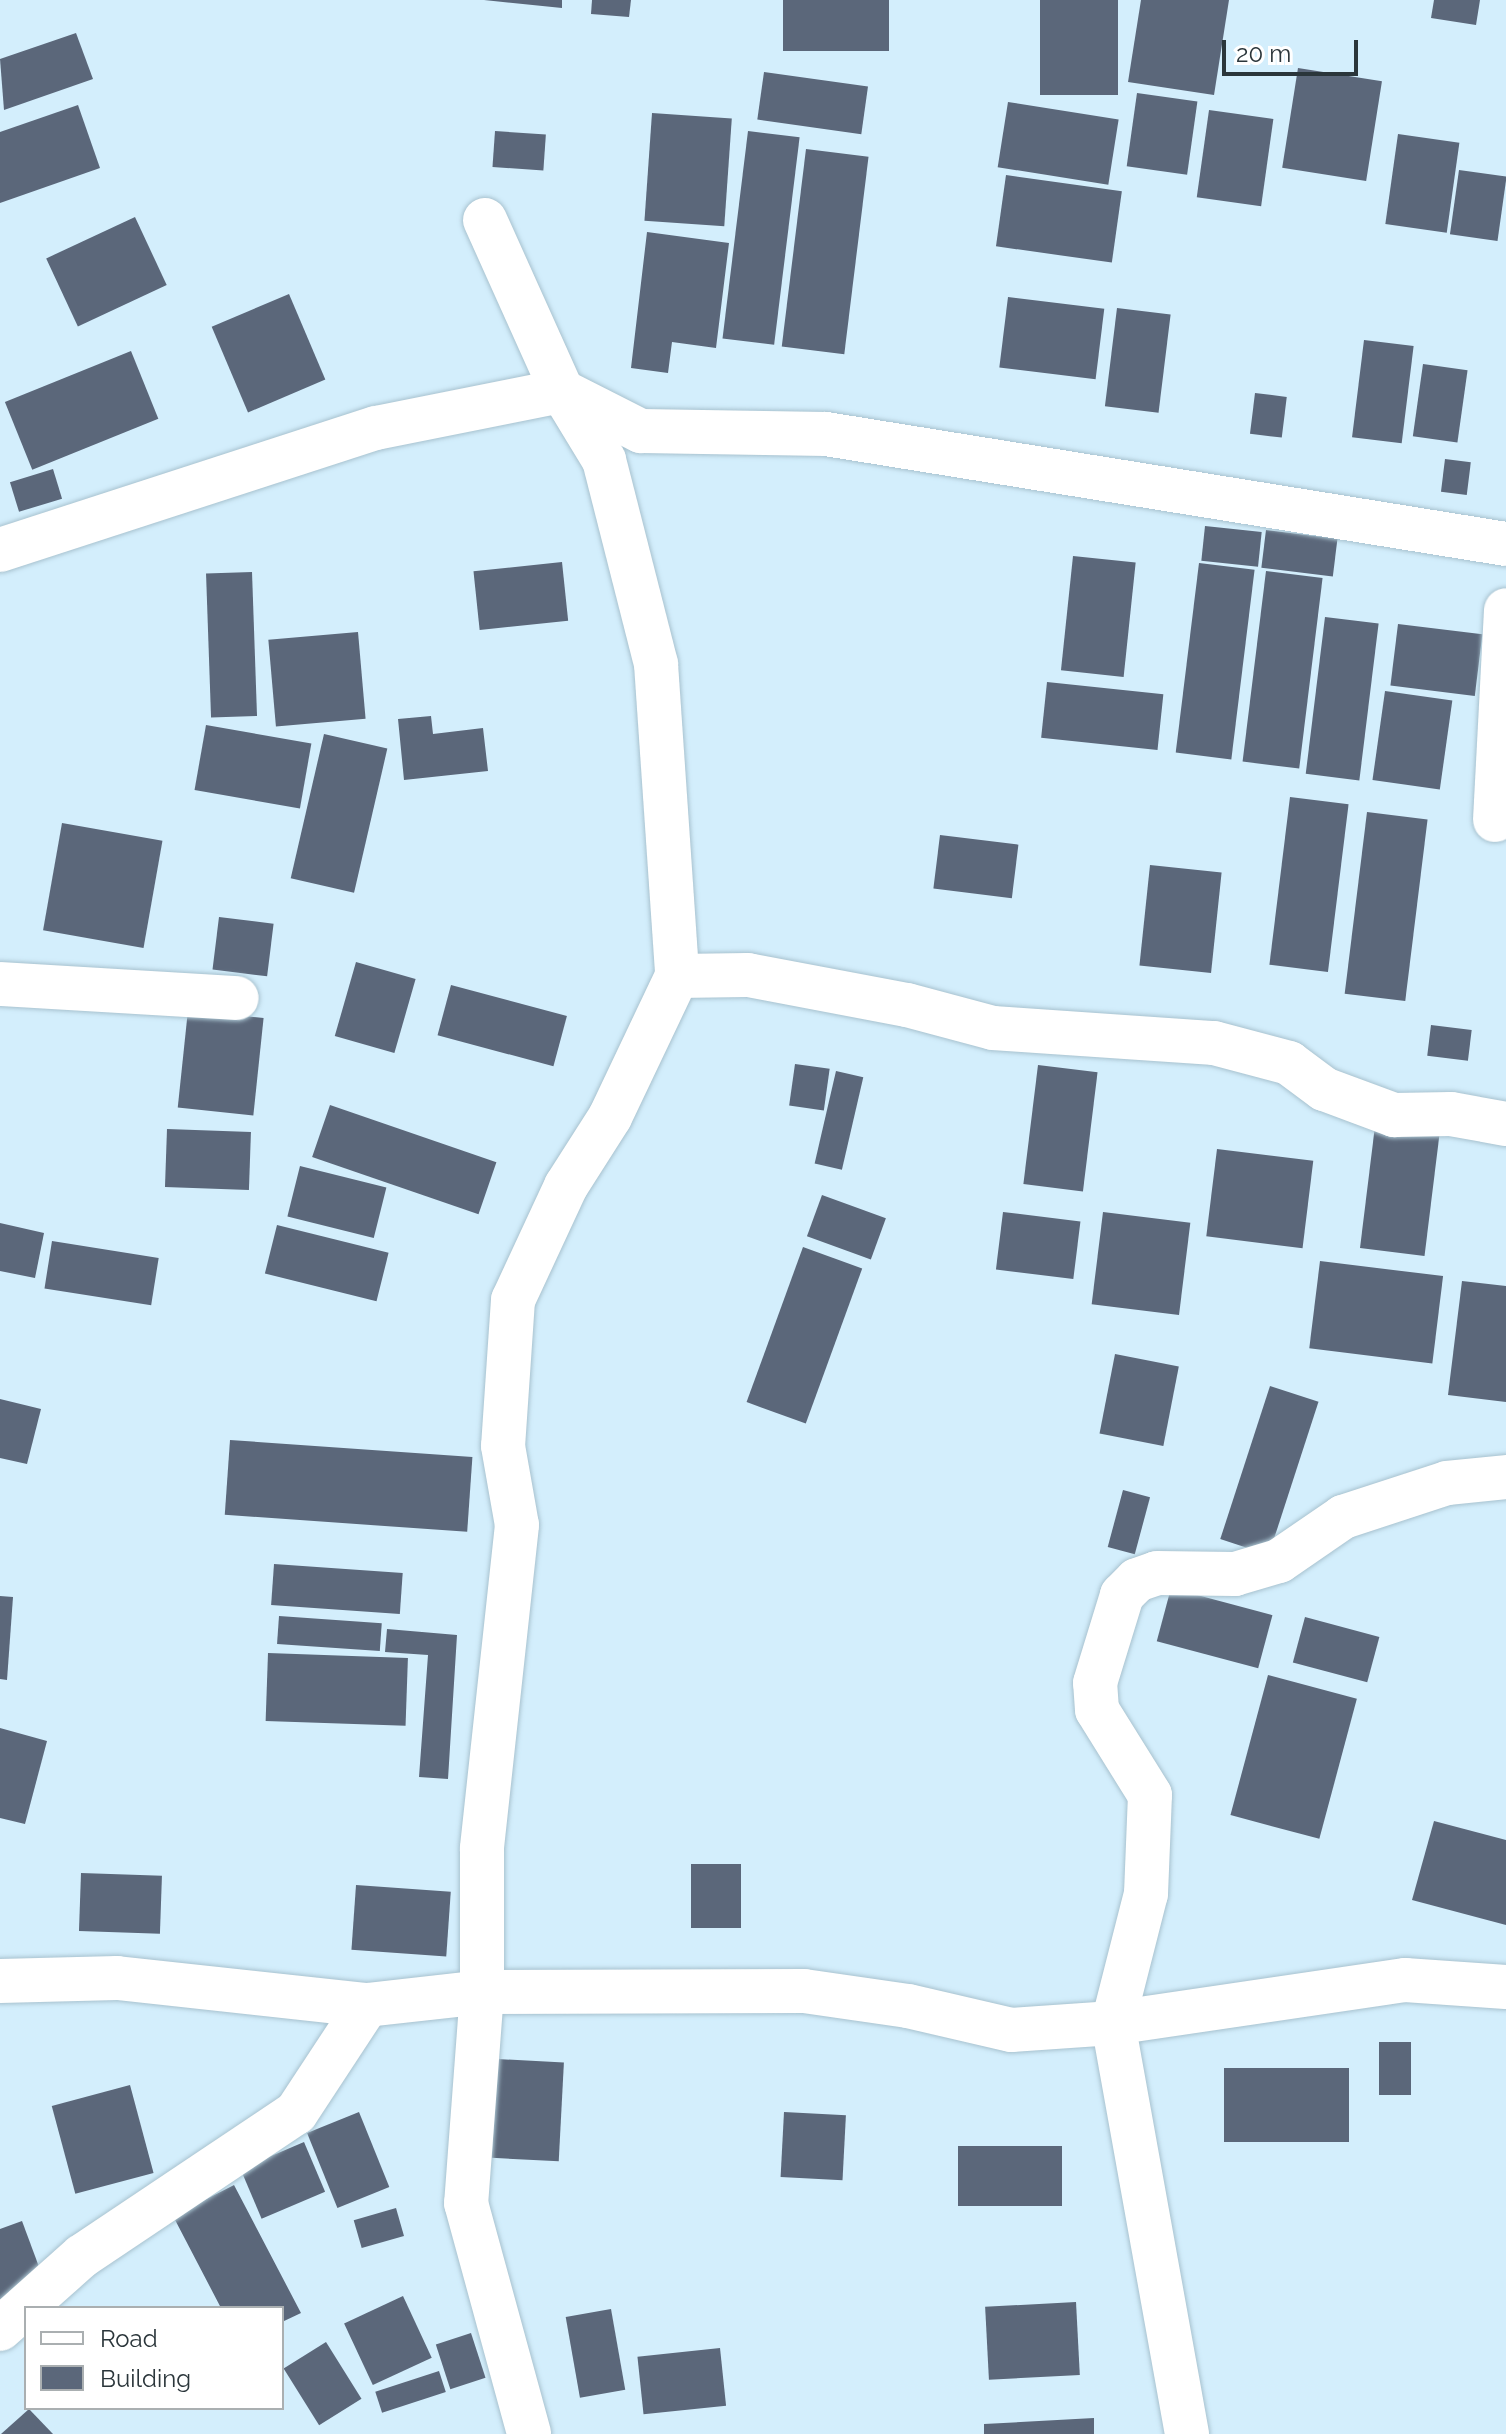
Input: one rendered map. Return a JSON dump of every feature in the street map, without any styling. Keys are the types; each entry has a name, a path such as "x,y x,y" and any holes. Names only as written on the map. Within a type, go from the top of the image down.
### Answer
{"street":[{"path":"485,220 562,391 604,460 656,664 677,976 610,1117 566,1186 513,1300 503,1446 517,1525 482,1849 482,1992 466,2203 529,2434"},
{"path":"0,550 376,428 562,391 641,431 826,434 1506,544"},
{"path":"1495,820 1506,610"},
{"path":"677,976 748,975 907,1005 993,1028 1214,1043 1289,1063 1324,1089 1394,1115 1451,1114 1506,1124"},
{"path":"0,984 237,998"},
{"path":"1187,2434 1113,2023 1146,1894 1150,1795 1097,1710 1095,1683 1122,1595 1137,1580 1157,1573 1235,1574 1279,1561 1343,1517 1447,1483 1506,1477"},
{"path":"0,1981 117,1978 367,2005 482,1992 804,1991 908,2006 1011,2030 1113,2023 1405,1980 1506,1987"},
{"path":"26,2306 82,2256 296,2113 367,2005"},
{"path":"0,2329 24,2308"}],"building":[{"path":"484,0 562,0 562,8"},
{"path":"592,0 631,0 629,17 591,14"},
{"path":"783,0 889,0 889,51 783,51"},
{"path":"1040,0 1118,0 1118,95 1040,95"},
{"path":"1141,0 1229,0 1214,95 1128,82"},
{"path":"1434,0 1480,0 1476,25 1431,18"},
{"path":"76,33 93,79 4,110 0,59"},
{"path":"1298,68 1382,81 1366,181 1282,168"},
{"path":"764,72 868,87 861,134 757,120"},
{"path":"1137,93 1197,101 1187,175 1127,166"},
{"path":"1008,102 1119,120 1108,185 998,167"},
{"path":"78,105 100,168 0,203 0,132"},
{"path":"1209,110 1273,119 1261,206 1197,197"},
{"path":"652,113 732,119 724,226 644,221"},
{"path":"495,131 546,135 543,170 492,167"},
{"path":"748,131 800,137 774,345 723,338"},
{"path":"1398,134 1459,143 1447,233 1385,224"},
{"path":"806,149 869,157 844,354 782,347"},
{"path":"1459,170 1506,177 1497,241 1450,234"},
{"path":"1006,175 1122,191 1112,263 996,246"},
{"path":"135,217 167,285 78,326 46,258"},
{"path":"647,232 729,243 716,348 672,342 668,373 631,368"},
{"path":"289,294 325,380 248,412 212,327"},
{"path":"1008,297 1104,309 1096,379 999,367"},
{"path":"1117,308 1171,315 1159,413 1105,406"},
{"path":"1364,340 1414,346 1402,443 1352,437"},
{"path":"131,351 158,419 32,470 5,402"},
{"path":"1423,364 1468,370 1457,443 1413,436"},
{"path":"1255,393 1287,397 1282,438 1250,434"},
{"path":"1445,459 1471,462 1467,495 1441,492"},
{"path":"53,469 62,499 19,512 10,482"},
{"path":"1205,526 1262,532 1258,567 1201,561"},
{"path":"1266,530 1337,539 1333,576 1261,568"},
{"path":"1073,556 1136,563 1124,677 1061,670"},
{"path":"562,562 568,621 480,630 473,571"},
{"path":"1199,563 1255,570 1231,759 1176,753"},
{"path":"1266,571 1323,578 1299,769 1243,762"},
{"path":"252,572 257,716 211,718 206,574"},
{"path":"1325,617 1379,624 1359,780 1306,774"},
{"path":"1398,624 1482,634 1475,696 1390,686"},
{"path":"358,632 366,719 276,727 268,640"},
{"path":"1047,682 1163,694 1158,750 1041,738"},
{"path":"1385,691 1452,700 1440,790 1372,780"},
{"path":"431,716 433,734 483,728 488,771 404,780 398,719"},
{"path":"206,725 311,744 300,809 195,790"},
{"path":"324,734 387,749 354,893 291,878"},
{"path":"1290,797 1349,804 1328,972 1269,965"},
{"path":"1367,812 1428,819 1405,1001 1345,994"},
{"path":"62,823 162,841 144,948 43,930"},
{"path":"940,835 1018,845 1012,898 933,889"},
{"path":"1150,865 1222,873 1211,973 1139,965"},
{"path":"219,917 274,924 267,976 213,970"},
{"path":"356,962 416,979 394,1053 335,1036"},
{"path":"451,985 567,1016 553,1066 438,1035"},
{"path":"188,1010 264,1018 253,1115 178,1107"},
{"path":"1431,1025 1472,1030 1468,1061 1427,1056"},
{"path":"795,1064 830,1069 824,1110 789,1106"},
{"path":"1038,1065 1098,1072 1083,1191 1023,1184"},
{"path":"836,1071 863,1077 842,1170 815,1164"},
{"path":"330,1105 496,1162 479,1214 312,1157"},
{"path":"1375,1126 1440,1134 1425,1256 1360,1248"},
{"path":"167,1129 251,1132 249,1190 165,1187"},
{"path":"1217,1149 1313,1161 1303,1248 1206,1236"},
{"path":"300,1166 386,1188 374,1238 287,1216"},
{"path":"822,1195 886,1218 871,1260 807,1236"},
{"path":"1003,1212 1080,1222 1073,1279 996,1270"},
{"path":"1103,1212 1190,1223 1179,1315 1092,1304"},
{"path":"0,1223 44,1233 35,1278 0,1271"},
{"path":"277,1225 389,1253 376,1301 265,1274"},
{"path":"52,1241 159,1258 151,1305 44,1288"},
{"path":"803,1247 862,1269 806,1424 747,1402"},
{"path":"1320,1261 1443,1276 1432,1363 1309,1348"},
{"path":"1462,1281 1506,1286 1506,1402 1448,1395"},
{"path":"1115,1354 1179,1366 1163,1446 1100,1434"},
{"path":"1270,1386 1319,1402 1269,1555 1220,1539"},
{"path":"0,1399 41,1409 27,1464 0,1458"},
{"path":"230,1440 472,1457 467,1532 225,1515"},
{"path":"1123,1490 1150,1497 1135,1554 1108,1547"},
{"path":"274,1564 403,1573 400,1614 271,1605"},
{"path":"1171,1588 1272,1615 1258,1668 1157,1641"},
{"path":"0,1596 13,1597 7,1680 0,1679"},
{"path":"279,1616 382,1623 380,1651 277,1644"},
{"path":"1305,1617 1379,1637 1367,1682 1293,1662"},
{"path":"387,1629 457,1635 448,1779 419,1777 428,1655 385,1652"},
{"path":"268,1653 408,1658 406,1726 266,1721"},
{"path":"1268,1675 1357,1699 1319,1839 1230,1815"},
{"path":"0,1728 47,1741 25,1824 0,1818"},
{"path":"1434,1821 1506,1840 1506,1925 1412,1900"},
{"path":"691,1864 741,1864 741,1928 691,1928"},
{"path":"81,1873 162,1876 160,1934 79,1931"},
{"path":"356,1885 451,1892 446,1956 351,1950"},
{"path":"1379,2042 1411,2042 1411,2095 1379,2095"},
{"path":"497,2059 564,2063 559,2161 492,2158"},
{"path":"1224,2068 1349,2068 1349,2142 1224,2142"},
{"path":"130,2085 154,2173 75,2194 52,2106"},
{"path":"359,2112 389,2187 337,2208 307,2133"},
{"path":"784,2112 846,2115 843,2180 781,2177"},
{"path":"304,2142 325,2192 262,2219 240,2169"},
{"path":"958,2146 1062,2146 1062,2206 958,2206"},
{"path":"234,2185 301,2313 284,2321 284,2306 220,2306 173,2216"},
{"path":"396,2208 404,2236 362,2248 354,2220"},
{"path":"22,2221 45,2283 0,2300 0,2229"},
{"path":"403,2296 432,2358 373,2385 344,2323"},
{"path":"1076,2302 1080,2375 989,2380 985,2307"},
{"path":"611,2309 625,2390 580,2398 566,2317"},
{"path":"471,2333 486,2378 450,2389 436,2344"},
{"path":"326,2342 362,2399 319,2425 284,2368"},
{"path":"720,2348 726,2406 644,2414 637,2357"},
{"path":"439,2371 446,2392 382,2413 375,2392"},
{"path":"30,2410 53,2434 1,2434"},
{"path":"1094,2418 1094,2434 984,2434 984,2424"}]}
